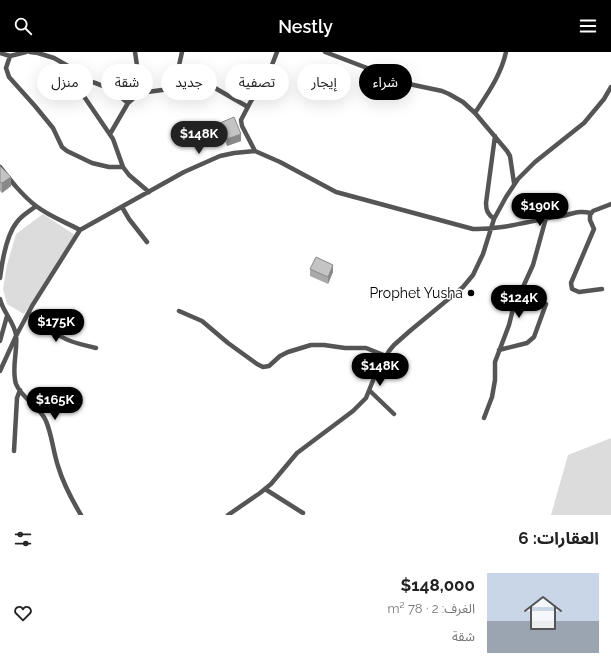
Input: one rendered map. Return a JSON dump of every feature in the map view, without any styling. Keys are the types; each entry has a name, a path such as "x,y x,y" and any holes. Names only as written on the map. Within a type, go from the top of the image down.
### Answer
{"street":[{"path":"0,53 10,56 26,52"},
{"path":"30,52 38,53 65,64"},
{"path":"135,52 137,64"},
{"path":"179,64 182,52"},
{"path":"255,151 241,123 248,107 267,78 277,52"},
{"path":"325,52 409,84 442,91 463,102 475,113 502,144 510,156 514,183"},
{"path":"475,113 491,89 503,65 506,52"},
{"path":"10,56 6,68 9,77 53,128 62,147 66,151 96,164 109,167 123,167"},
{"path":"93,81 106,87 128,103"},
{"path":"228,515 265,489 297,453 353,411 366,398 374,378 394,345 467,282 477,269 487,244 494,219 514,183 535,162 584,123 604,99 611,87"},
{"path":"217,89 248,107"},
{"path":"86,100 110,134 123,167 129,175 148,192"},
{"path":"110,134 128,103 132,100"},
{"path":"494,219 488,214 486,203 495,136"},
{"path":"0,371 28,314 80,230 190,169 214,158 234,153 255,151 280,162 336,192 473,230 490,230 567,215 579,211 591,213 611,204"},
{"path":"0,168 36,206 46,213 80,230"},
{"path":"0,278 6,250 14,226 17,221 36,206"},
{"path":"122,206 129,219 147,242"},
{"path":"591,213 589,218 594,229 571,283 572,289 579,292 602,289"},
{"path":"484,418 492,397 495,362 509,325 513,309 533,265 546,218"},
{"path":"0,299 2,306 13,326 16,336 16,383 46,421 58,466 69,493 81,515"},
{"path":"499,350 527,343 534,337 546,304"},
{"path":"179,311 202,321 228,343 263,367 269,366 280,356 288,352 311,345 366,348 386,356"},
{"path":"28,314 45,318 50,321 54,325 56,332 64,339 96,348"},
{"path":"0,341 7,316"},
{"path":"14,451 17,398 20,390"},
{"path":"370,391 394,414"},
{"path":"265,489 302,513"}],"shaded area":[{"path":"43,214 75,235 24,314 7,304 3,289 7,265 16,234"},
{"path":"611,438 611,515 551,515 568,455"}],"building":[{"path":"234,117 241,134 227,139 220,123"},
{"path":"0,166 11,177 2,183 0,182"},
{"path":"316,257 333,265 328,277 310,269"}],"place":[{"name":"Prophet Yusha","path":"471,293"}]}
